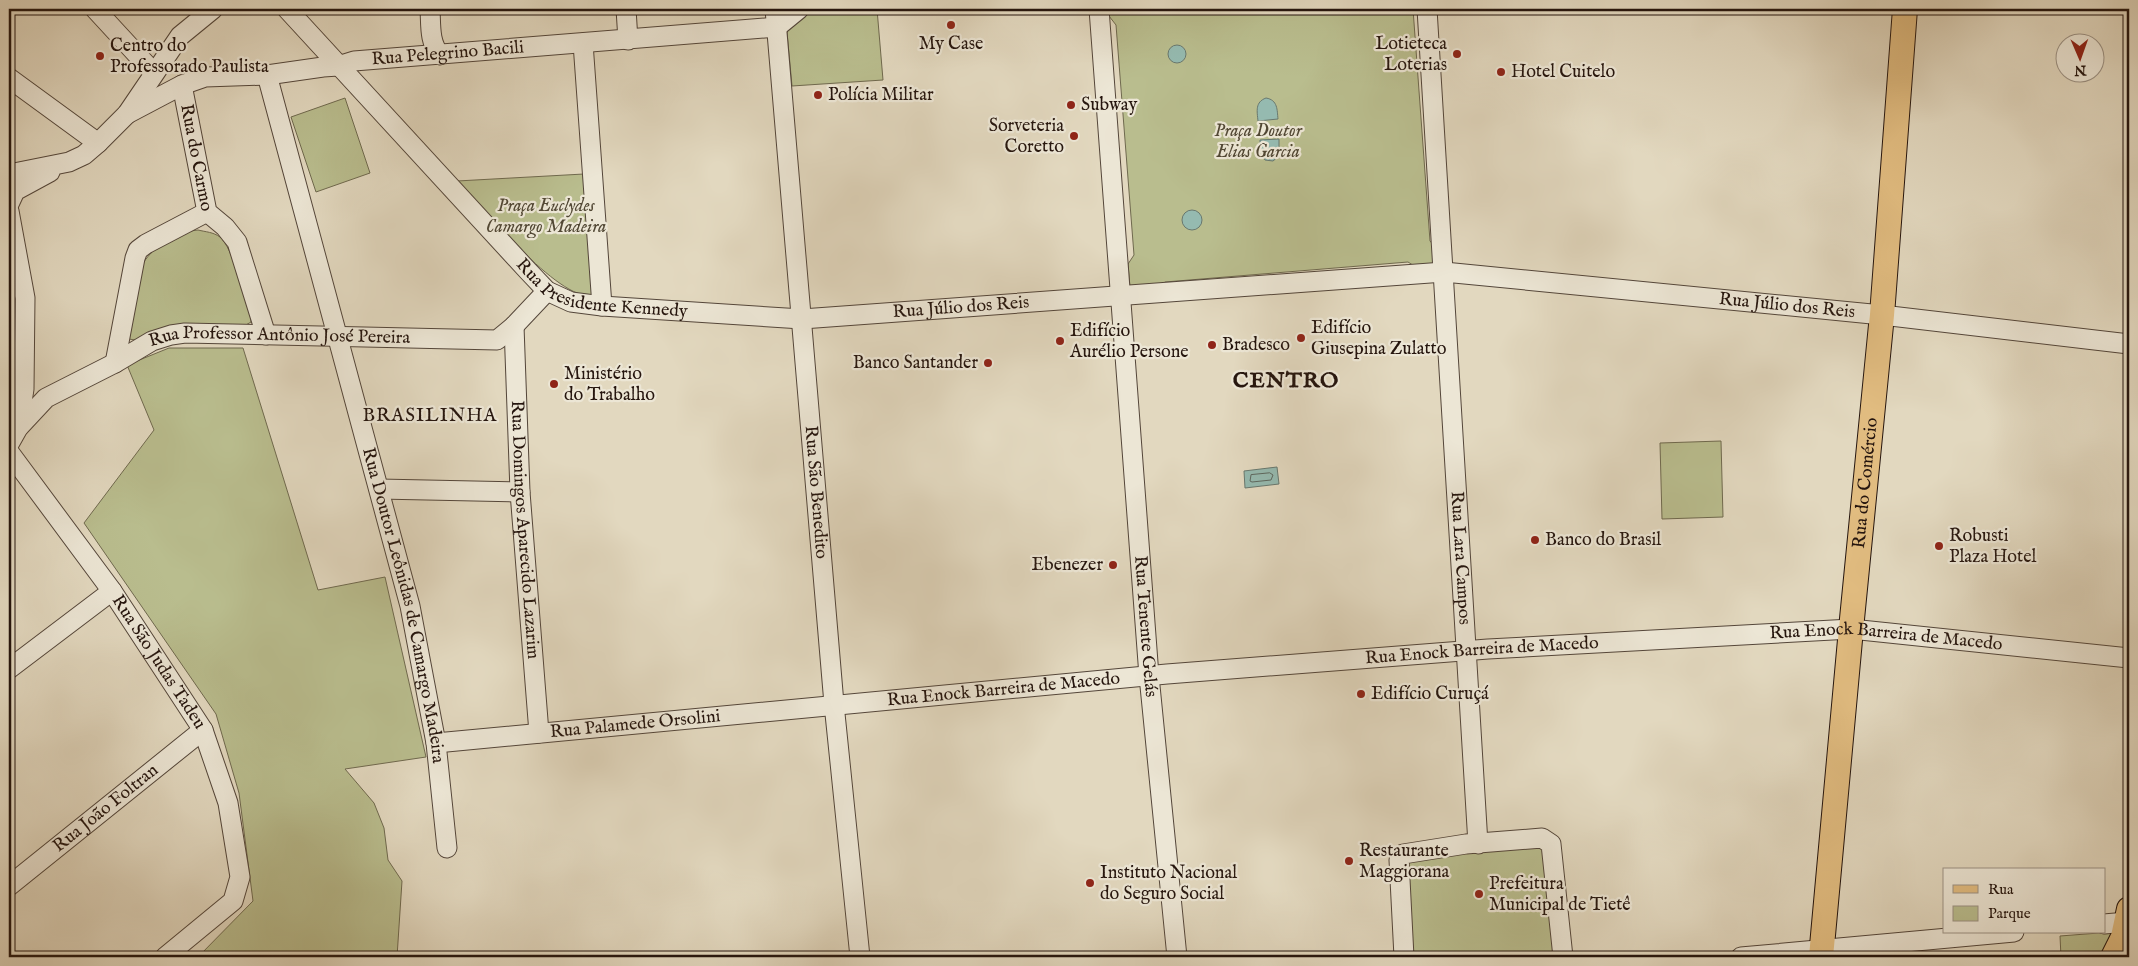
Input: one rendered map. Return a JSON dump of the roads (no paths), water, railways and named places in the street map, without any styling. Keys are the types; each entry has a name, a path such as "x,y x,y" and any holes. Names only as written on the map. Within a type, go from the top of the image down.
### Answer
{"main road":[{"name":"Rua do Comércio","path":"1822,954 1882,315 1905,9"},
{"path":"2113,957 2120,918"}],"street":[{"path":"95,9 154,73"},
{"path":"9,204 16,191 84,155 98,144 128,114 180,36 213,9"},
{"name":"Rua Presidente Kennedy","path":"287,9 547,291 571,302 602,306 802,319"},
{"path":"430,9 432,40 434,48 440,55"},
{"path":"626,9 628,40"},
{"path":"776,18 799,9"},
{"path":"1099,9 1121,295 1444,272 1427,9"},
{"name":"Rua Pelegrino Bacili","path":"128,114 182,85 205,77 267,75 338,66 354,60 628,40 776,18"},
{"name":"Rua São Benedito","path":"776,18 834,704 860,957"},
{"path":"583,43 602,306"},
{"name":"Rua Doutor Leônidas de Camargo Madeira","path":"267,75 410,606 436,743 447,848"},
{"path":"9,78 98,144"},
{"name":"Rua do Carmo","path":"182,85 207,212 225,227 238,242 266,335"},
{"path":"9,174 69,162"},
{"path":"9,211 19,274 25,298 24,389 18,428 9,444"},
{"path":"115,363 138,250 207,212"},
{"path":"9,253 19,274"},
{"name":"Rua Júlio dos Reis","path":"1444,272 1882,315 2129,344"},
{"name":"Rua Lara Campos","path":"1444,272 1478,844"},
{"name":"Rua Professor Antônio José Pereira","path":"18,428 46,398 115,363 152,341 171,335 337,336 497,340 514,326 547,291"},
{"name":"Rua Júlio dos Reis","path":"802,319 1121,295"},
{"name":"Rua Tenente Gelás","path":"1121,295 1149,676 1177,957"},
{"name":"Rua Domingos Aparecido Lazarim","path":"514,326 520,492 538,733"},
{"name":"Rua São Judas Tadeu","path":"9,452 112,591 203,730 228,803 240,877 233,900 165,957"},
{"path":"378,489 520,492"},
{"path":"9,669 112,591"},
{"name":"Rua Enock Barreira de Macedo","path":"834,704 1149,676 1466,651 1851,630 2129,658"},
{"name":"Rua Palamede Orsolini","path":"436,743 834,704"},
{"name":"Rua João Foltran","path":"9,886 203,730"},
{"path":"1404,957 1399,860 1404,854 1542,838 1552,844 1563,957"},
{"path":"1741,957 1822,954 1997,934"}],"water":[{"path":"1177,45 1183,48 1186,54 1183,60 1177,63 1171,60 1168,54 1171,48"},
{"path":"1266,98 1275,103 1278,119 1258,121 1258,104"},
{"path":"1279,139 1279,156 1273,161 1265,160 1260,152 1260,140"},
{"path":"1192,210 1199,213 1202,220 1199,227 1192,230 1185,227 1182,220 1185,213"},
{"path":"1277,467 1279,484 1245,488 1244,471"}],"place":[{"name":"My Case","path":"951,25"},
{"name":"Lotieteca Loterias","path":"1457,54"},
{"name":"Centro do Professorado Paulista","path":"100,56"},
{"name":"Hotel Cuitelo","path":"1501,72"},
{"name":"Polícia Militar","path":"818,95"},
{"name":"Subway","path":"1071,105"},
{"name":"Sorveteria Coretto","path":"1074,136"},
{"name":"Edifício Giusepina Zulatto","path":"1301,338"},
{"name":"Edifício Aurélio Persone","path":"1060,341"},
{"name":"Bradesco","path":"1212,345"},
{"name":"Banco Santander","path":"988,363"},
{"name":"Ministério do Trabalho","path":"554,384"},
{"name":"Banco do Brasil","path":"1535,540"},
{"name":"Robusti Plaza Hotel","path":"1939,546"},
{"name":"Ebenezer","path":"1113,565"},
{"name":"Edifício Curuçá","path":"1361,694"},
{"name":"Restaurante Maggiorana","path":"1349,861"},
{"name":"Instituto Nacional do Seguro Social","path":"1090,883"},
{"name":"Prefeitura Municipal de Tietê","path":"1479,894"}],"district":[{"name":"CENTRO","path":"1286,381"},
{"name":"BRASILINHA","path":"430,416"}],"park label":[{"name":"Praça Doutor Elias Garcia","path":"1258,141"},
{"name":"Praça Euclydes Camargo Madeira","path":"546,216"}]}
